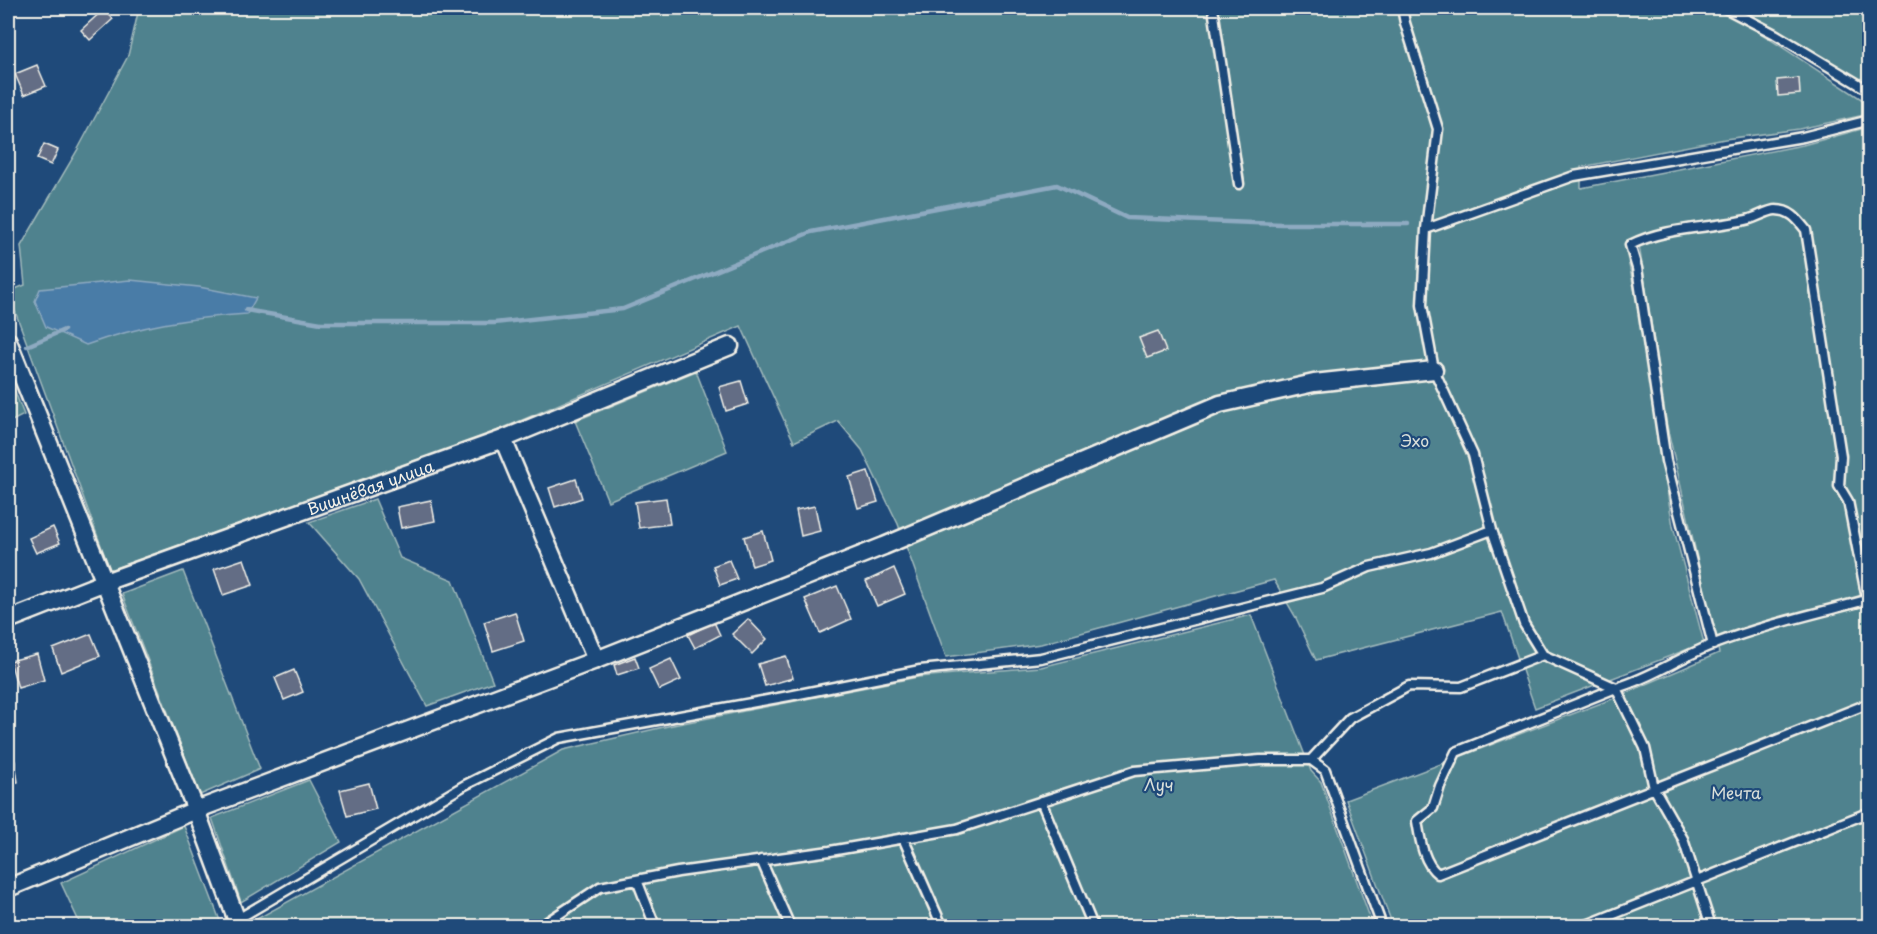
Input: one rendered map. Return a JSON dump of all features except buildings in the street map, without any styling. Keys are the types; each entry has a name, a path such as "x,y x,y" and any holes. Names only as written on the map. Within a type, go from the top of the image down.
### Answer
{"street":[{"path":"8,341 196,810 238,923"},
{"name":"Вишнёвая улица","path":"8,620 105,582 503,439 730,346"},
{"path":"8,888 196,810 596,660 884,546 1220,404 1314,383 1434,370"},
{"path":"503,439 596,660"}],"lane":[{"path":"1213,8 1239,184"},
{"path":"1402,8 1438,129 1426,229 1422,305 1434,370 1473,455 1492,530 1524,624 1543,655 1616,688 1645,748 1654,788 1683,838 1711,927"},
{"path":"1725,8 1775,34 1869,92"},
{"path":"1426,229 1574,176 1803,137 1869,120"},
{"path":"1713,645 1666,461 1637,268 1630,245 1677,231 1749,219 1776,210 1793,214 1806,230 1841,456 1839,486 1848,501 1868,599 1827,609 1713,645 1636,682 1456,752 1440,786 1433,808 1417,821 1422,846 1432,869 1438,874 1869,703"},
{"path":"238,923 465,785 559,738 920,670 1041,657 1322,588 1369,567 1431,553 1492,530"},
{"path":"1311,760 1350,718 1409,686 1461,687 1543,655"},
{"path":"541,927 600,887 678,872 830,851 957,829 1134,771 1260,760 1311,760 1325,770 1382,927"},
{"path":"1041,801 1093,927"},
{"path":"1584,927 1869,813"},
{"path":"903,838 942,927"},
{"path":"760,860 790,927"},
{"path":"637,880 655,927"},
{"path":"1862,927 1869,923"}],"green space":[{"path":"139,8 1713,8 1742,21 1869,104 1869,114 1799,129 1725,139 1581,167 1581,188 1803,145 1869,127 1869,926 1393,926 1346,800 1612,699 1719,653 1667,426 1639,245 1625,247 1641,319 1653,409 1673,526 1704,643 1535,708 1502,612 1316,660 1295,616 1274,580 1041,644 946,657 898,524 862,450 838,421 794,442 741,326 487,435 110,570 8,292 25,285 21,246 78,149 128,56"},
{"path":"1740,8 1869,8 1869,87"},
{"path":"696,371 727,451 608,501 575,421"},
{"path":"8,374 24,415 8,423"},
{"path":"375,499 400,558 453,580 493,682 427,706 359,579 309,522"},
{"path":"183,571 260,769 200,795 122,594"},
{"name":"Луч","path":"1251,615 1311,771 1321,782 1373,926 255,926 253,921 563,750 668,726 918,677 1041,667"},
{"path":"309,780 341,842 241,902 212,818"},
{"path":"184,826 222,926 81,926 61,883"}],"water":[{"path":"130,280 199,287 256,298 247,314 166,324 126,332 86,345 46,327 35,301 40,289"}],"waterway":[{"path":"246,310 321,323 494,323 623,309 811,232 1057,185 1127,218 1281,224 1408,224"},
{"path":"27,346 64,330"}],"park label":[{"name":"Эхо","path":"1415,440"},
{"name":"Мечта","path":"1736,792"}]}
